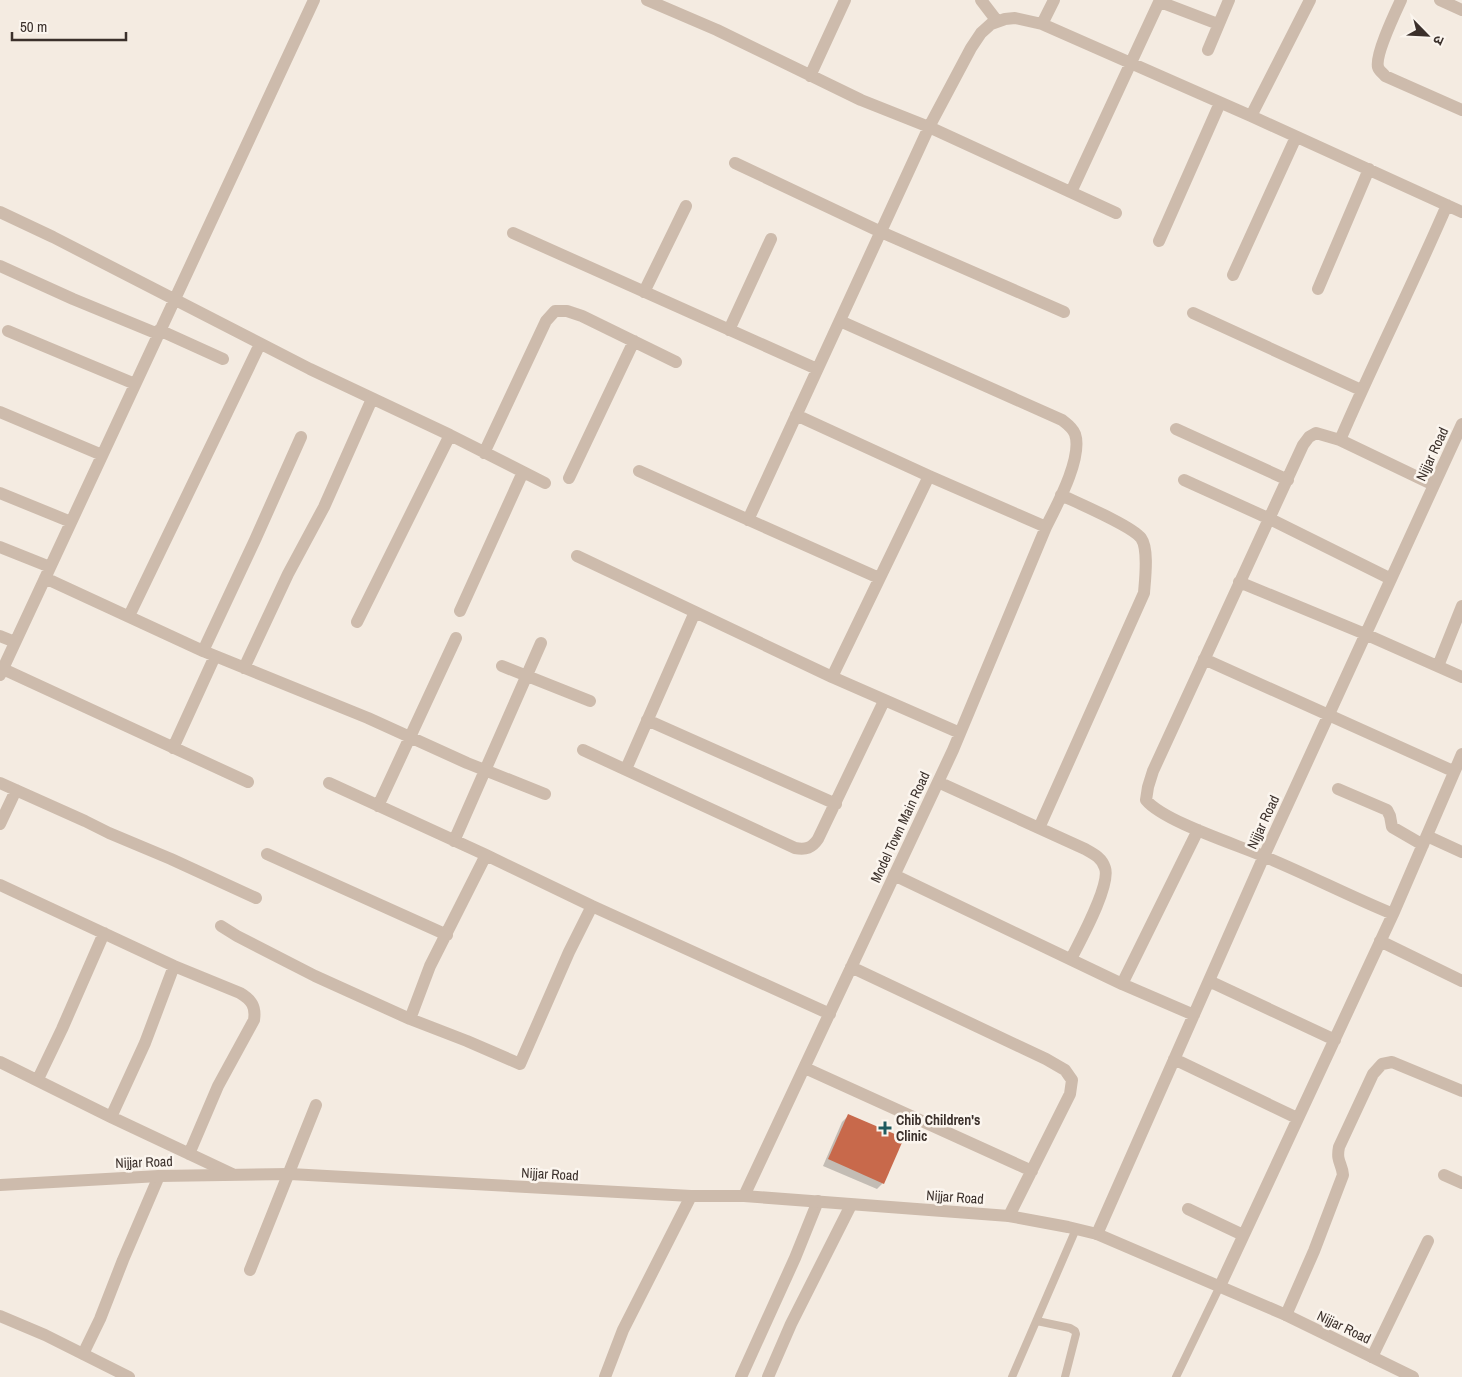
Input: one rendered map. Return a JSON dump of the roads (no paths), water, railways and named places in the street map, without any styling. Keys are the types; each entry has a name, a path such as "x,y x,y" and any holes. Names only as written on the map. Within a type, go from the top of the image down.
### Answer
{"street":[{"path":"248,782 1,672 314,0"},
{"path":"647,0 667,4 716,30 861,100 929,127 1116,213"},
{"path":"810,76 845,0"},
{"path":"981,0 997,22"},
{"path":"1042,24 1054,0"},
{"path":"1208,50 1230,0"},
{"path":"1251,116 1310,0"},
{"path":"1401,0 1382,46 1378,62 1379,69 1385,76 1462,110"},
{"path":"1440,0 1462,10"},
{"path":"1071,192 1160,1 1218,24"},
{"path":"748,520 929,127 980,33 991,24 1015,18 1042,24 1462,212"},
{"path":"1159,241 1220,103"},
{"path":"1232,274 1296,137"},
{"path":"735,163 881,232 1064,312"},
{"path":"1318,289 1369,169"},
{"path":"1340,440 1361,390 1393,326 1447,205"},
{"path":"644,292 686,206"},
{"path":"0,212 175,299 260,344 545,483"},
{"path":"513,233 817,370"},
{"path":"729,330 771,239"},
{"path":"0,266 73,299 223,360"},
{"path":"484,453 546,321 555,311 567,311 582,316 676,362"},
{"path":"1193,313 1361,390"},
{"name":"Model Town Main Road","path":"744,1196 960,733 1046,527 1062,495 1073,466 1076,446 1076,436 1069,425 1062,420 840,321"},
{"path":"8,331 135,384"},
{"path":"570,478 634,341"},
{"path":"129,616 260,344"},
{"path":"244,668 288,574 324,507 372,398"},
{"path":"0,412 102,455"},
{"path":"796,415 1046,527"},
{"name":"Nijjar Road","path":"1097,1234 1264,856 1462,425"},
{"path":"1176,429 1288,480"},
{"path":"1393,914 1264,856 1198,830 1152,808 1146,800 1153,771 1239,582 1303,445 1309,437 1316,433 1340,440 1434,486"},
{"path":"357,622 450,435"},
{"path":"173,748 209,653 301,437"},
{"path":"639,471 879,578"},
{"path":"460,611 523,472"},
{"path":"832,677 929,476"},
{"path":"1184,480 1270,519 1391,579"},
{"path":"0,493 71,522"},
{"path":"1039,828 1144,593 1146,560 1142,539 1130,529 1062,495"},
{"path":"0,547 129,616 209,653 368,718 484,770 545,794"},
{"path":"577,556 832,677 960,733"},
{"path":"1239,582 1365,634 1462,677"},
{"path":"1438,666 1462,606"},
{"path":"626,769 695,612"},
{"path":"0,636 15,642"},
{"path":"378,806 456,638"},
{"path":"454,840 541,643"},
{"path":"1204,659 1453,772"},
{"path":"502,666 590,701"},
{"path":"583,750 802,850 814,845 818,839 884,701"},
{"path":"647,720 836,804"},
{"path":"1220,1286 1393,914 1462,755"},
{"path":"938,782 1085,849 1100,858 1106,870 1103,891 1071,960"},
{"path":"0,783 256,898"},
{"path":"329,783 486,854 592,906 830,1014"},
{"path":"1338,789 1387,810 1392,827 1462,852"},
{"path":"0,824 16,790"},
{"path":"1122,984 1198,830"},
{"path":"267,854 446,935"},
{"path":"410,1019 430,966 486,854"},
{"path":"894,875 1122,984 1194,1015"},
{"path":"0,885 174,966 248,997 255,1010 254,1020 218,1086 189,1154"},
{"path":"222,926 236,936 276,957 410,1019 520,1064 569,952 592,906"},
{"path":"38,1080 104,933"},
{"path":"1380,941 1462,981"},
{"path":"111,1117 145,1043 174,966"},
{"path":"851,967 1019,1046 1065,1070 1072,1080 1070,1094 1009,1216"},
{"path":"1209,981 1335,1040"},
{"path":"1174,1059 1297,1118"},
{"path":"0,1062 232,1174"},
{"path":"1286,1315 1314,1251 1343,1175 1343,1170 1337,1157 1339,1147 1373,1074 1382,1064 1392,1062 1406,1066 1462,1091"},
{"path":"805,1068 1032,1171"},
{"path":"250,1270 316,1105"},
{"name":"Nijjar Road","path":"0,1185 159,1176 290,1174 691,1196 744,1196 1009,1216 1097,1234 1286,1315 1413,1377"},
{"path":"1444,1175 1462,1183"},
{"path":"83,1354 159,1176"},
{"path":"604,1377 623,1330 691,1196"},
{"path":"740,1377 795,1258 818,1201"},
{"path":"768,1377 791,1324 851,1205"},
{"path":"1188,1209 1244,1235"},
{"path":"1372,1357 1428,1241"},
{"path":"0,1316 45,1335 129,1377"}],"lane":[{"path":"1012,1377 1038,1321 1076,1229"},
{"path":"1176,1377 1220,1286"},
{"path":"1038,1321 1070,1328 1075,1331 1076,1334 1065,1377"}],"place":[{"name":"Chib Children's Clinic","path":"885,1128"}]}
